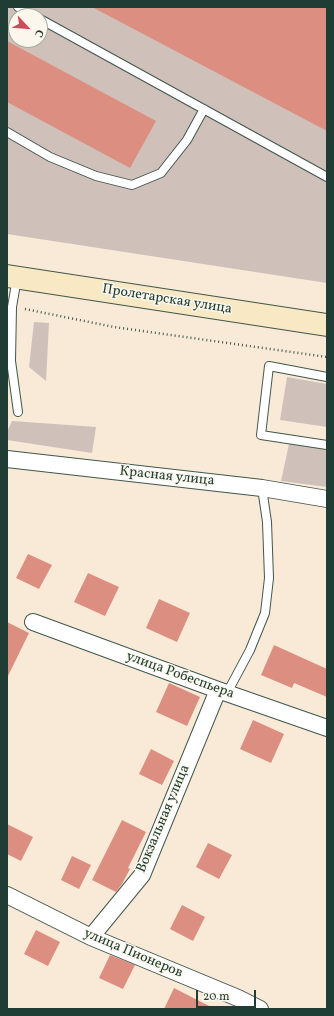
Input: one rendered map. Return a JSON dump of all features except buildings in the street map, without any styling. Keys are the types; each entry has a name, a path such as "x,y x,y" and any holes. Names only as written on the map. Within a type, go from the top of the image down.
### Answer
{"main road":[{"name":"Пролетарская улица","path":"12,277 327,325"}],"street":[{"name":"Красная улица","path":"7,459 262,488 327,499"},
{"name":"улица Робеспьера","path":"33,622 222,692 327,728"},
{"name":"Вокзальная улица","path":"91,937 142,875 222,692"},
{"name":"улица Пионеров","path":"7,895 91,937 238,998 260,1009"}],"lane":[{"path":"48,23 327,177"},
{"path":"7,132 50,157 96,176 132,184 160,173 187,140 204,109"},
{"path":"12,277 12,307 9,333 10,361 18,412"},
{"path":"327,377 269,366 261,435 327,445"},
{"path":"222,692 250,650 265,613 269,578 267,522 262,488"}],"path":[{"path":"12,307 114,327 327,357"}],"shaded area":[{"path":"7,7 327,7 327,283 7,234"},
{"path":"34,322 49,323 46,381 29,367"},
{"path":"287,377 327,384 327,427 280,420"},
{"path":"12,421 96,427 92,453 7,440 7,432"},
{"path":"289,444 327,449 327,487 281,481"}]}
